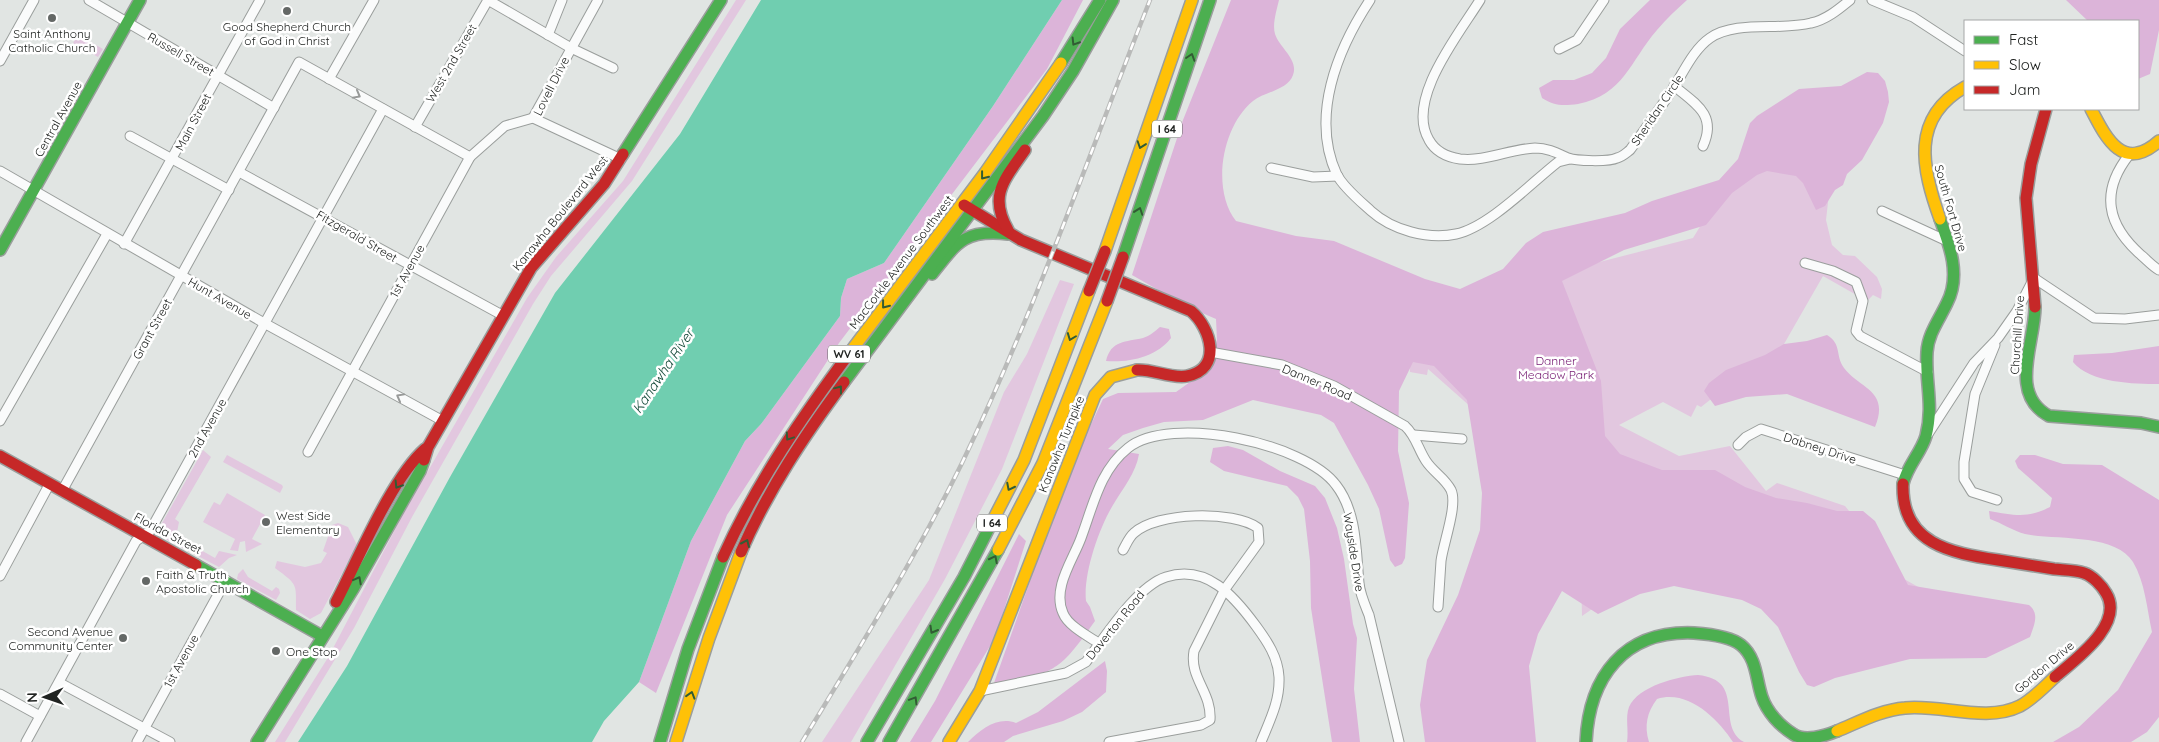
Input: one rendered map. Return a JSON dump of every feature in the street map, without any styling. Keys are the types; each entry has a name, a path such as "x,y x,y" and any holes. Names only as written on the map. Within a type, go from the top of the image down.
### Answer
{"main road":[{"name":"Central Avenue","path":"0,250 140,0"},
{"name":"Kanawha Boulevard West","path":"257,742 322,636 323,626 388,500 417,456 428,447 502,315 536,262 604,184 721,0"},
{"name":"MacCorkle Avenue Southwest","path":"660,742 693,630 724,551 750,499 788,438 827,383 962,203 983,179 1045,90 1100,0"},
{"name":"WV 61","path":"676,742 707,644 736,565 764,503 781,471 815,421 1043,116 1073,71 1113,0"},
{"name":"I 64","path":"867,742 964,577 1024,460 1105,251 1192,0"},
{"name":"I 64","path":"889,742 980,585 1043,463 1123,257 1210,0"},
{"name":"South Fort Drive","path":"1927,436 1931,409 1928,342 1950,297 1954,275 1948,241 1926,180 1922,153 1927,131 1938,110 1964,88"},
{"name":"Churchill Drive","path":"2046,110 2026,196 2026,223 2034,278 2035,313 2027,381 2030,396 2036,409 2049,416 2142,423 2159,427"},
{"path":"2092,110 2115,150 2129,155 2154,147 2159,142"},
{"path":"1011,234 999,214 997,197 1003,184 1036,133 1043,116"},
{"path":"962,203 1011,234 1190,311 1198,316 1208,328 1211,335 1210,352"},
{"path":"902,305 923,286 962,238 977,232 1011,234"},
{"name":"Kanawha Turnpike","path":"949,742 980,691 1087,413 1098,390 1116,375 1134,369 1149,369 1173,375 1190,375 1203,365 1210,352"},
{"name":"Gordon Drive","path":"1586,742 1590,706 1597,683 1614,660 1636,644 1665,635 1704,633 1736,642 1743,647 1751,659 1763,699 1772,716 1786,730 1798,737 1816,738 1832,734 1892,709 1909,707 1998,712 2016,707 2079,656 2104,632 2109,622 2110,612 2107,593 2093,578 2084,574 1965,555 1945,549 1928,540 1917,530 1906,507 1904,485 1908,466 1927,436"},
{"name":"Florida Street","path":"0,456 49,485 226,580 322,636"}],"street":[{"path":"0,61 34,0"},
{"name":"Russell Street","path":"89,0 274,108"},
{"name":"Main Street","path":"124,244 172,161 260,0"},
{"path":"374,0 329,79 470,157"},
{"path":"488,0 571,48 613,68"},
{"name":"West 2nd Street","path":"415,126 488,0"},
{"path":"548,35 562,0"},
{"name":"Lovell Drive","path":"598,0 533,118 621,159"},
{"path":"1370,0 1347,38 1331,80 1326,111 1328,145 1338,176 1380,218 1406,230 1435,236 1457,234 1483,222 1558,162 1570,159"},
{"name":"Sheridan Circle","path":"1480,0 1426,90 1422,110 1423,130 1432,145 1444,155 1460,159 1480,158 1513,150 1537,148 1554,150 1570,159 1617,159 1630,150 1683,70 1708,39 1721,32 1738,29 1813,23 1836,11 1850,0"},
{"path":"1559,50 1577,40 1604,0"},
{"path":"1872,0 1913,17 1964,50"},
{"name":"Grant Street","path":"62,491 299,62 329,79"},
{"path":"1674,86 1699,107 1706,116 1708,127 1703,146"},
{"name":"2nd Avenue","path":"26,742 60,683 136,541 150,531 383,109"},
{"name":"1st Avenue","path":"308,452 470,157 505,126 533,118"},
{"path":"130,136 172,161 229,190"},
{"path":"2129,155 2113,182 2111,201 2114,222 2126,241 2159,270"},
{"path":"1270,168 1313,177 1338,176"},
{"name":"Hunt Avenue","path":"0,171 124,244 443,421"},
{"name":"Fitzgerald Street","path":"239,172 502,315"},
{"path":"1882,211 1948,241"},
{"path":"1,419 108,234"},
{"path":"1805,263 1832,271 1856,282 1863,302 1856,331 1860,336 1928,372"},
{"path":"2034,278 2094,318 2159,315"},
{"name":"Gordon Drive","path":"1927,436 1974,363 1998,338 2017,311 2034,278"},
{"path":"1997,500 1983,498 1972,492 1964,479 1964,462 1975,394 1998,338"},
{"name":"Danner Road","path":"1210,352 1282,365 1334,386 1405,426 1414,435 1418,449 1429,466 1445,480 1452,492 1452,504 1441,560 1438,607"},
{"name":"Dabney Drive","path":"1738,445 1746,437 1761,429 1905,476"},
{"name":"Wayside Drive","path":"1100,644 1075,626 1063,614 1059,601 1063,580 1081,539 1097,490 1114,462 1129,447 1143,440 1164,436 1210,433 1273,446 1324,472 1336,484 1344,496 1353,528 1361,596 1369,616 1400,742"},
{"path":"1414,435 1462,439"},
{"path":"0,576 49,485"},
{"path":"1109,742 1200,725 1210,720 1211,707 1196,676 1192,662 1201,633 1225,589 1259,542 1258,528 1247,522 1197,514 1177,516 1148,523 1133,533 1124,550"},
{"name":"Daverton Road","path":"980,691 1066,674 1086,662 1144,588 1166,577 1187,575 1205,577 1225,589 1242,607 1264,638 1276,664 1279,675 1278,703 1261,742"},
{"name":"1st Avenue","path":"137,742 226,580"},
{"path":"60,683 170,742"},
{"path":"0,694 40,716"}],"green space":[{"path":"736,0 746,0 632,181 551,276 533,304 412,517 354,628 285,742 275,742 329,656 400,520 527,298 556,257 623,181"},
{"path":"1062,0 1083,0 1047,69 839,343 727,515 656,693 639,682 691,541 745,441 761,424 840,316 841,298 847,279 884,263 993,106"},
{"path":"1231,0 1279,0 1274,30 1277,39 1291,59 1294,69 1293,75 1286,84 1253,101 1242,112 1227,142 1222,176 1228,208 1236,221 1296,236 1334,241 1425,279 1460,289 1503,269 1526,243 1543,232 1625,213 1652,201 1719,180 1738,159 1750,123 1757,116 1799,89 1841,86 1867,72 1878,73 1885,81 1889,102 1883,123 1862,160 1847,174 1843,185 1835,190 1825,206 1816,210 1803,183 1796,176 1767,171 1757,175 1732,193 1706,225 1624,250 1562,281 1601,381 1605,436 1620,454 1662,470 1715,470 1745,487 1776,498 1807,503 1837,511 1863,511 1875,521 1908,585 2029,605 2035,616 2030,637 1986,658 1910,659 1835,678 1814,687 1807,685 1799,672 1778,627 1761,609 1742,600 1674,586 1640,594 1598,614 1562,591 1538,634 1529,666 1536,742 1425,742 1420,705 1427,660 1458,595 1480,530 1482,493 1467,400 1434,366 1413,362 1399,391 1398,451 1409,503 1405,558 1402,564 1395,567 1390,560 1379,509 1368,485 1334,423 1321,415 1253,400 1203,420 1164,422 1143,428 1123,435 1108,449 1139,454 1132,474 1102,526 1093,552 1087,578 1086,601 1095,621 1072,651 1054,668 1031,676 994,683 1069,471 1103,399 1118,393 1176,392 1211,367 1217,340 1216,319 1186,306 1132,275 1183,120"},
{"path":"1650,0 1687,0 1657,30 1616,85 1593,100 1578,104 1559,105 1542,98 1539,88 1553,80 1574,80 1592,73 1606,58 1620,29"},
{"path":"2066,0 2159,0 2159,30 2150,74 2139,79 2139,20 2087,20"},
{"path":"78,35 103,49 98,57 73,43"},
{"name":"Danner Meadow Park","path":"1756,136 1831,176 1826,220 1832,245 1843,255 1855,256 1877,277 1882,289 1881,299 1873,295 1867,301 1823,276 1784,344 1787,377 1739,377 1701,407 1697,405 1691,417 1663,402 1619,425 1679,456 1730,446 1766,491 1777,483 1845,506 1904,579 1931,594 1771,600 1707,579 1611,596 1582,616 1581,569 1480,415 1428,369 1427,375 1410,372 1406,302 1584,266 1693,238"},
{"path":"1060,280 1074,284 1002,469 945,579 851,742 822,742 929,580 1004,392 1027,354"},
{"path":"1160,327 1169,329 1171,338 1158,350 1133,360 1106,361 1108,354 1115,346 1125,341 1146,337"},
{"path":"1827,335 1835,342 1844,368 1876,398 1879,405 1879,415 1875,427 1787,394 1746,397 1715,406 1704,391 1709,383 1726,370 1765,355 1784,344 1807,341"},
{"path":"2159,346 2159,384 2125,383 2101,378 2081,369 2073,362 2074,355 2112,353"},
{"path":"1228,446 1243,450 1280,471 1315,486 1325,498 1337,528 1357,638 1354,689 1360,742 1332,742 1311,608 1310,561 1304,509 1298,497 1287,486 1224,471 1210,462 1213,448"},
{"path":"203,450 211,457 175,519 179,522 177,532 183,536 181,539 215,558 219,551 237,555 229,558 219,567 156,534"},
{"path":"227,455 282,485 280,493 223,462"},
{"path":"2020,455 2035,455 2063,464 2102,465 2159,500 2159,717 2147,732 2131,742 2053,742 2079,727 2118,690 2152,632 2140,578 2133,562 2125,553 2113,546 2084,539 2025,534 1990,519 1989,511 2027,515 2050,507 2052,498 2018,468 2015,461"},
{"path":"227,493 265,515 252,539 262,544 246,552 245,541 240,542 238,551 230,550 235,539 203,522 214,502 220,505"},
{"path":"338,523 348,527 357,545 321,613 310,619 296,610 294,585 275,568 277,561 305,567 321,563 327,553 323,551 332,525"},
{"path":"1019,534 1026,541 995,638 931,742 910,742 935,701"},
{"path":"243,569 248,577 272,591 276,587 279,589 280,593 276,600 237,579 238,574"},
{"path":"1105,661 1107,671 1106,692 1082,712 1063,721 1013,736 1004,742 968,742 990,725 1003,721 1016,723 1038,712"},
{"path":"1698,675 1713,679 1722,685 1726,694 1731,725 1736,735 1744,742 1733,742 1711,716 1691,702 1669,697 1657,699 1651,709 1647,719 1649,742 1627,742 1629,707 1641,693 1670,680"}],"water":[{"name":"Kanawha River","path":"761,0 1062,0 993,106 884,263 847,279 841,298 840,316 761,424 745,441 691,541 639,682 604,721 592,742 298,742 347,666 450,477 555,293 680,134"}],"railway":[{"path":"802,742 865,639 925,534 962,463 1037,291 1150,0"}],"traffic: fast":[{"path":"0,250 140,0"},
{"path":"623,154 721,0"},
{"path":"1061,63 1100,0"},
{"path":"844,382 1043,116 1073,71 1113,0"},
{"path":"1123,257 1210,0"},
{"path":"1903,484 1926,436 1929,414 1928,345 1951,293 1953,282 1954,272 1950,250 1940,219"},
{"path":"932,274 948,254 963,240 982,234 1008,234"},
{"path":"2035,307 2027,367 2027,381 2030,395 2037,406 2049,416 2141,423 2159,427"},
{"path":"257,742 353,589 420,471 424,460"},
{"path":"867,742 964,577 992,522"},
{"path":"889,742 998,550"},
{"path":"660,742 688,649 723,557"},
{"path":"196,565 322,636"},
{"path":"1586,742 1594,697 1603,678 1615,662 1630,649 1648,640 1669,634 1694,633 1731,639 1741,645 1750,656 1764,703 1774,718 1788,731 1803,738 1821,736 1837,731"}],"traffic: slow":[{"path":"1105,251 1192,0"},
{"path":"851,351 985,173 1061,63"},
{"path":"1940,219 1925,163 1928,129 1935,114 1947,100 1964,88"},
{"path":"2092,110 2110,140 2117,148 2126,153 2135,154 2146,150 2159,141"},
{"path":"992,522 1024,460 1089,291"},
{"path":"998,550 1043,463 1107,301"},
{"path":"949,742 980,691 1095,395 1111,377 1137,370"},
{"path":"676,742 709,638 741,552"},
{"path":"1837,731 1862,720 1896,709 1919,707 1978,713 2007,711 2029,700 2055,677"}],"traffic: jam":[{"path":"2035,307 2026,198 2031,164 2046,110"},
{"path":"1008,230 1002,218 999,197 1006,179 1025,150"},
{"path":"424,460 428,447 531,268 604,184 623,154"},
{"path":"964,205 1021,240 1191,311 1198,318 1204,327 1210,347 1206,365 1198,372 1181,377 1137,370"},
{"path":"1089,291 1105,251"},
{"path":"1107,301 1123,257"},
{"path":"723,557 750,502 781,451 851,351"},
{"path":"741,552 775,485 844,382"},
{"path":"336,602 388,500 412,462 425,449"},
{"path":"0,456 196,565"},
{"path":"1903,484 1905,504 1910,520 1920,533 1932,542 1963,554 2081,572 2091,576 2102,587 2110,605 2109,617 2104,628 2096,640 2055,677"}],"place":[{"name":"Good Shepherd Church of God in Christ","path":"287,11"},
{"name":"Saint Anthony Catholic Church","path":"52,18"},
{"name":"West Side Elementary","path":"266,522"},
{"name":"Faith & Truth Apostolic Church","path":"146,581"},
{"name":"Second Avenue Community Center","path":"123,638"},
{"name":"One Stop","path":"276,651"}]}
